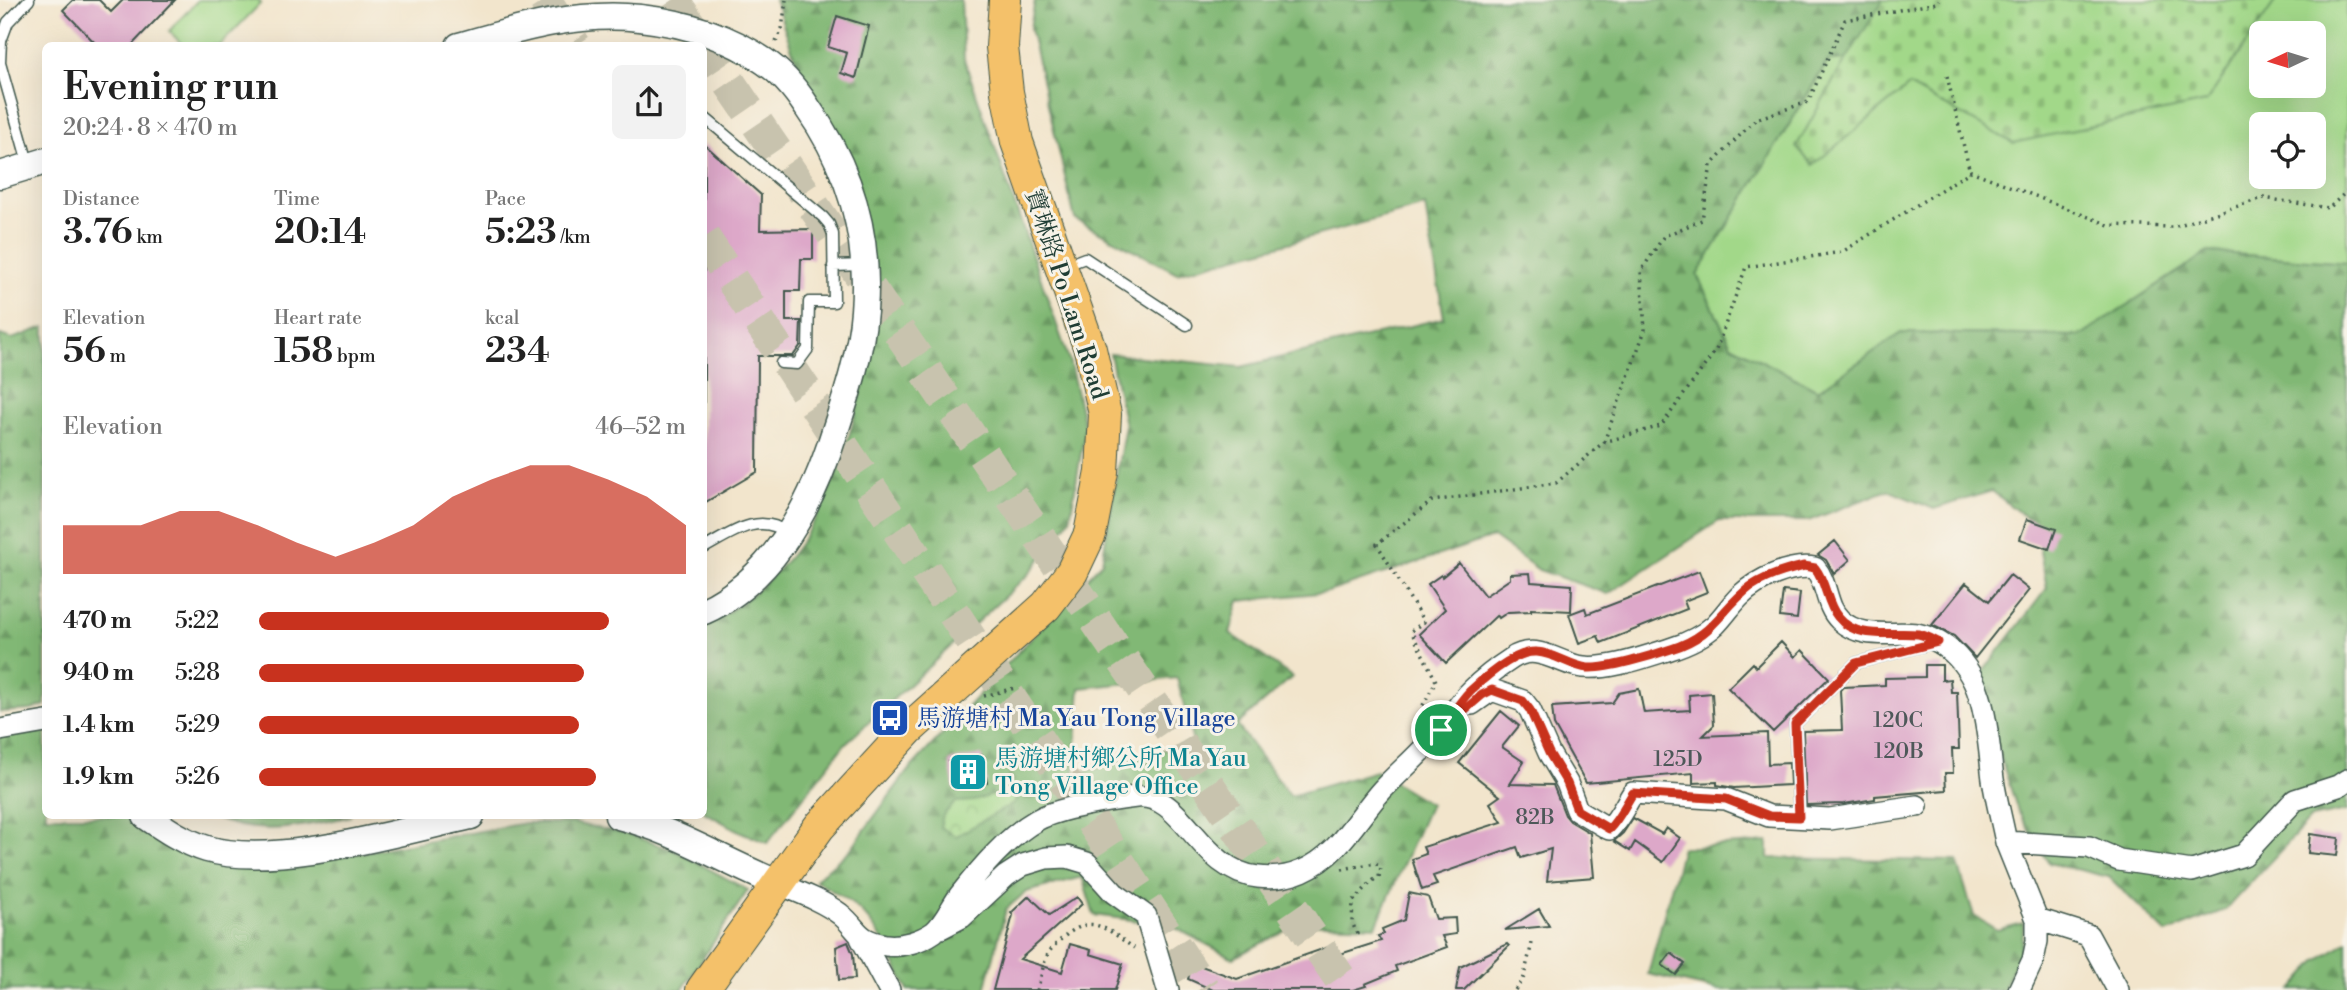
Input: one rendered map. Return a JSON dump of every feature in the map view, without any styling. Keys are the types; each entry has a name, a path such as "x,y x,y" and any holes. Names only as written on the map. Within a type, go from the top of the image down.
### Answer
{"main road":[{"name":"寶琳路 Po Lam Road","path":"702,990 819,827 889,750 1046,606 1072,572 1090,534 1102,472 1105,414 1090,349 1017,142 1002,47 1005,0"}],"street":[{"path":"474,42 550,22 592,17 639,18 687,26 730,42 766,61 797,91 826,133 848,179 859,223 864,265 864,312 855,361 839,419 811,498 789,535 757,575 719,604 707,610"},
{"path":"0,174 37,164"},
{"path":"1441,730 1469,692 1514,656 1537,652 1589,668 1672,649 1695,639 1714,625 1752,585 1791,569 1804,566 1815,568 1824,578 1830,605 1840,620 1855,629 1872,633 1919,634 1956,654 1970,673 1981,699 1988,729 1994,781 2006,842 2037,919 2037,941 2033,960 2018,990"},
{"path":"935,931 990,859 1038,819 1052,813 1137,796 1158,799 1167,805 1212,855 1229,868 1249,876 1275,879 1301,872 1321,861 1340,843 1381,792 1441,730 1482,695 1492,690 1523,701 1567,783 1577,810 1609,829 1620,818 1633,793 1726,799 1769,816 1830,818 1917,806"},
{"path":"0,730 42,723"},
{"path":"2006,842 2089,847 2119,860 2192,871 2244,855 2295,800 2338,786 2347,780"},
{"path":"151,819 194,844 222,852 251,855 315,848 456,819"},
{"path":"627,819 681,837 748,872 816,899 841,915 861,937 890,990"},
{"path":"861,937 886,945 905,945 962,917 1006,876 1023,865 1046,858 1067,858 1087,863 1114,893 1146,916 1168,990"},
{"path":"2037,919 2088,935 2118,990"}],"lane":[{"path":"29,0 8,22 1,41 0,63 37,164"},
{"path":"707,120 823,217 829,223 833,234 834,302 809,302 808,349 797,364 781,363"},
{"path":"1061,267 1085,258 1187,325"},
{"path":"833,266 864,265"},
{"path":"707,546 747,526 762,523 779,527 789,535"},
{"path":"1799,817 1795,724 1856,663 1938,642"}],"path":[{"path":"766,61 782,29 786,0"},
{"path":"1604,442 1645,330 1641,271 1664,236 1702,220 1711,165 1756,119 1808,102 1844,20 1937,3 1939,0"},
{"path":"1947,76 1970,172"},
{"path":"1441,730 1421,709 1436,681 1411,631 1423,622 1377,544 1432,501 1556,483 1604,442 1661,426 1716,350 1746,267 1842,252 1970,172"},
{"path":"1970,172 2109,225 2173,227 2263,198 2329,208 2347,191"},
{"path":"982,696 1015,688"},
{"path":"1333,869 1376,863 1381,867 1379,877 1368,882 1363,893 1353,901 1352,922 1357,934 1353,937"},
{"path":"1037,990 1048,953 1082,925 1104,928 1160,967"},
{"path":"1515,990 1523,981 1532,943"}],"green space":[{"path":"198,0 258,0 261,3 223,42 180,42 169,31"},
{"path":"775,0 961,0 964,59 1069,360 1085,429 1070,519 1029,574 845,744 767,843 707,814 707,625 738,606 766,583 789,558 808,531 824,502 849,436 875,338 876,320 870,293"},
{"path":"1035,0 2199,0 1945,54 1828,61 1697,275 1731,345 1818,390 1901,333 2080,336 2208,252 2347,263 2347,811 2311,818 2225,910 2166,933 2109,877 2049,863 2018,811 1976,681 2047,588 2035,525 1992,491 1934,509 1888,490 1808,521 1719,521 1608,594 1539,570 1493,537 1328,592 1239,601 1230,633 1292,677 1237,725 1290,796 1376,771 1430,804 1376,926 1300,923 1233,958 1170,925 1094,915 1082,877 1026,892 1006,909 985,990 908,990 873,925 846,899 815,880 850,850 907,772 1102,562 1125,425 1110,354 1241,367 1444,318 1425,206 1177,273 1075,219 1030,28","holes":["1177,678 1193,742 1074,774 1080,688"]},
{"path":"1883,0 2276,0 2262,21 2249,21 2249,39 2206,102 2013,143 1909,86 1813,165 1796,147"},
{"path":"2199,0 2347,0 2347,263 2208,252 2080,336 1901,333 1818,390 1731,345 1697,275 1828,61 1945,54"},
{"path":"42,328 42,706 31,710 0,712 0,335 12,339"},
{"path":"42,729 42,819 130,819 171,848 214,865 270,869 525,823 573,823 627,834 676,851 748,890 682,990 0,990 0,732"},
{"path":"1022,786 1014,803 956,836 940,827 943,815 956,802 973,801"},
{"path":"217,819 338,819 297,827 262,829"},
{"path":"1768,842 1768,858 1957,861 1974,916 1997,930 2023,923 2020,949 2003,990 1718,990 1648,974 1682,848"},
{"path":"2347,941 2347,990 2292,990 2316,962"}],"building":[{"path":"73,0 99,0 111,12 123,0 175,0 135,42 94,42 63,10"},
{"path":"837,16 869,26 856,78 841,73 847,53 828,47"},
{"path":"707,147 761,195 760,230 813,229 813,259 801,259 800,291 786,291 786,321 801,321 800,346 793,356 758,356 757,472 707,501"},
{"path":"2027,519 2056,529 2049,549 2020,539"},
{"path":"1835,541 1850,560 1834,574 1826,560 1818,555"},
{"path":"1459,563 1485,596 1510,579 1510,574 1530,573 1531,582 1572,585 1571,611 1531,609 1508,612 1499,618 1497,615 1446,663 1419,634 1445,609 1428,584"},
{"path":"1699,571 1707,592 1684,601 1687,609 1601,643 1598,636 1579,643 1569,614 1585,608 1587,614"},
{"path":"2010,575 2029,590 1975,658 1954,636 1932,625 1966,583 1989,601"},
{"path":"1783,591 1800,593 1797,619 1780,617"},
{"path":"1781,642 1795,657 1802,650 1829,678 1773,732 1728,688 1753,663 1756,667"},
{"path":"1925,665 1942,665 1942,680 1950,679 1951,692 1957,692 1959,749 1952,749 1953,773 1945,773 1946,790 1875,796 1875,799 1844,804 1806,805 1803,731 1842,730 1840,690 1843,687 1885,685 1885,678 1925,677"},
{"path":"1639,689 1644,713 1690,710 1689,695 1712,693 1714,725 1703,736 1767,733 1768,764 1789,763 1790,785 1734,788 1717,785 1717,782 1693,783 1693,773 1586,783 1554,725 1552,707 1612,703 1619,693"},
{"path":"1501,711 1519,726 1502,747 1524,762 1510,784 1553,785 1565,815 1590,833 1594,877 1547,881 1551,849 1521,858 1517,847 1433,876 1437,885 1422,890 1412,859 1426,854 1423,847 1502,822 1490,803 1500,796 1459,763"},
{"name":"馬游塘村鄉公所 Ma Yau Tong Village Office","path":"982,755 987,783 954,789 949,761"},
{"path":"1633,818 1662,834 1666,828 1680,838 1663,862 1635,842 1630,851 1614,841"},
{"path":"2310,834 2339,838 2337,856 2308,853"},
{"path":"1409,893 1428,897 1436,919 1455,918 1456,934 1442,936 1447,947 1395,966 1397,971 1365,984 1366,986 1353,990 1213,990 1188,979 1193,963 1237,979 1331,946 1334,956 1381,941 1378,936 1384,934 1382,929 1404,920"},
{"path":"1029,896 1049,915 1077,897 1082,904 1020,959 1062,972 1070,944 1091,950 1090,954 1123,964 1115,990 993,990 1013,915 1011,913"},
{"path":"1539,909 1549,926 1505,930"},
{"path":"848,942 853,954 855,979 839,980 836,947"},
{"path":"1507,944 1509,946 1464,990 1456,990 1460,967"},
{"path":"1671,953 1685,964 1676,975 1662,965"}],"tunnel":[{"path":"545,0 572,42"},
{"path":"673,0 702,42"},
{"path":"707,50 1348,990"},
{"path":"707,243 1204,990"}],"place":[{"name":"馬游塘村 Ma Yau Tong Village","path":"890,718"},
{"name":"馬游塘村鄉公所 Ma Yau Tong Village Office","path":"968,772"}],"route":[{"path":"1804,566 1815,568 1824,578 1830,605 1840,620 1855,629 1872,633 1919,634 1938,642 1856,663 1795,724 1799,817 1769,816 1726,799 1633,793 1620,818 1609,829 1577,810 1567,783 1549,753 1530,710 1515,696 1492,690 1482,695 1441,730 1469,692 1514,656 1537,652 1589,668 1672,649 1695,639 1714,625 1752,585 1804,566"}]}
